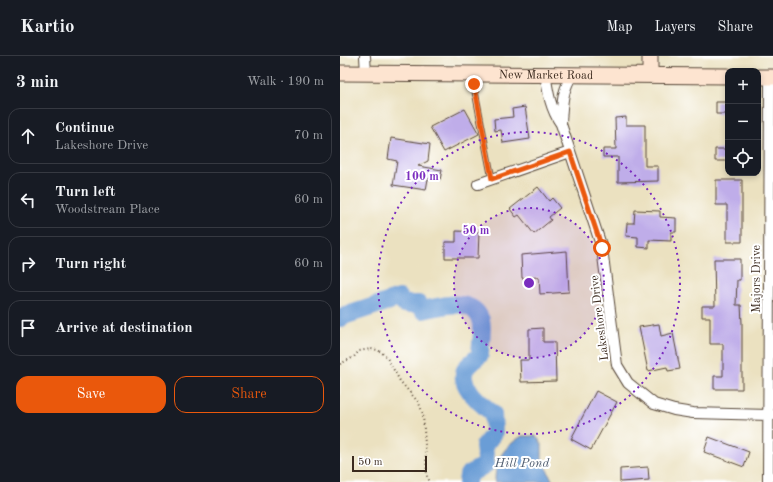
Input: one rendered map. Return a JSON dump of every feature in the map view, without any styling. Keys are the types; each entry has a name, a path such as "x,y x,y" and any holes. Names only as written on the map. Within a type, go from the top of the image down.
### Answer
{"street":[{"path":"365,56 366,74"},
{"path":"650,56 650,74"},
{"name":"New Market Road","path":"340,73 545,73 725,76"},
{"name":"Lakeshore Drive","path":"545,73 549,101 553,113 561,124 602,248 617,365 628,383 654,404 674,410 692,413 770,415"},
{"name":"Lakeshore Drive","path":"561,124 566,83 573,74"},
{"name":"Majors Drive","path":"767,77 770,415 768,482"},
{"path":"478,184 570,152"}],"lane":[{"path":"472,74 492,179"}],"path":[{"path":"340,364 354,357 359,351 370,349 378,350 386,356 400,381 418,403 423,414 427,476 430,482"}],"water":[{"name":"Hill Pond","path":"522,436 536,436 542,444 542,459 553,482 495,482 495,474 501,455 515,440"}],"building":[{"path":"716,102 725,102 725,114 716,114"},
{"path":"525,107 530,139 503,143 501,130 495,131 494,119 513,117 512,109"},
{"path":"465,109 479,134 444,152 430,127"},
{"path":"626,117 626,125 645,125 645,166 658,166 658,181 618,182 618,157 603,157 603,149 616,149 615,118"},
{"path":"391,138 430,144 428,161 418,166 442,170 440,180 428,179 426,190 393,185 397,161 388,159"},
{"path":"715,149 725,149 725,161 715,161"},
{"path":"716,180 742,180 742,242 727,242 727,205 716,205"},
{"path":"538,187 549,201 552,198 560,208 549,217 551,220 534,234 519,215 516,217 510,209"},
{"path":"635,210 660,211 660,217 676,218 676,232 671,232 671,241 649,240 649,248 638,247 638,237 626,236 627,223 634,223"},
{"path":"456,231 479,232 478,258 445,258 445,242 456,242"},
{"path":"567,251 569,292 540,294 539,277 522,278 521,255"},
{"path":"714,259 740,259 740,280 737,280 736,305 741,305 742,389 714,389 714,376 723,376 723,344 710,344 710,317 702,317 702,306 715,306"},
{"path":"659,324 661,336 673,333 680,369 668,371 667,367 648,371 639,327"},
{"path":"543,328 543,342 555,342 556,381 521,382 520,360 529,360 529,329"},
{"path":"596,391 617,402 591,450 571,439"},
{"path":"709,437 749,452 744,467 704,452"},
{"path":"648,467 649,480 620,482 620,469"}],"waterway":[{"path":"340,319 344,316 399,298 404,304 418,304 423,310 456,304 464,305 477,313 482,324 480,355 466,368 464,381 477,400 493,414 494,433 484,446 486,464 468,475 467,482"}],"route":[{"path":"474,84 492,179 570,152 591,209 602,248"}]}
